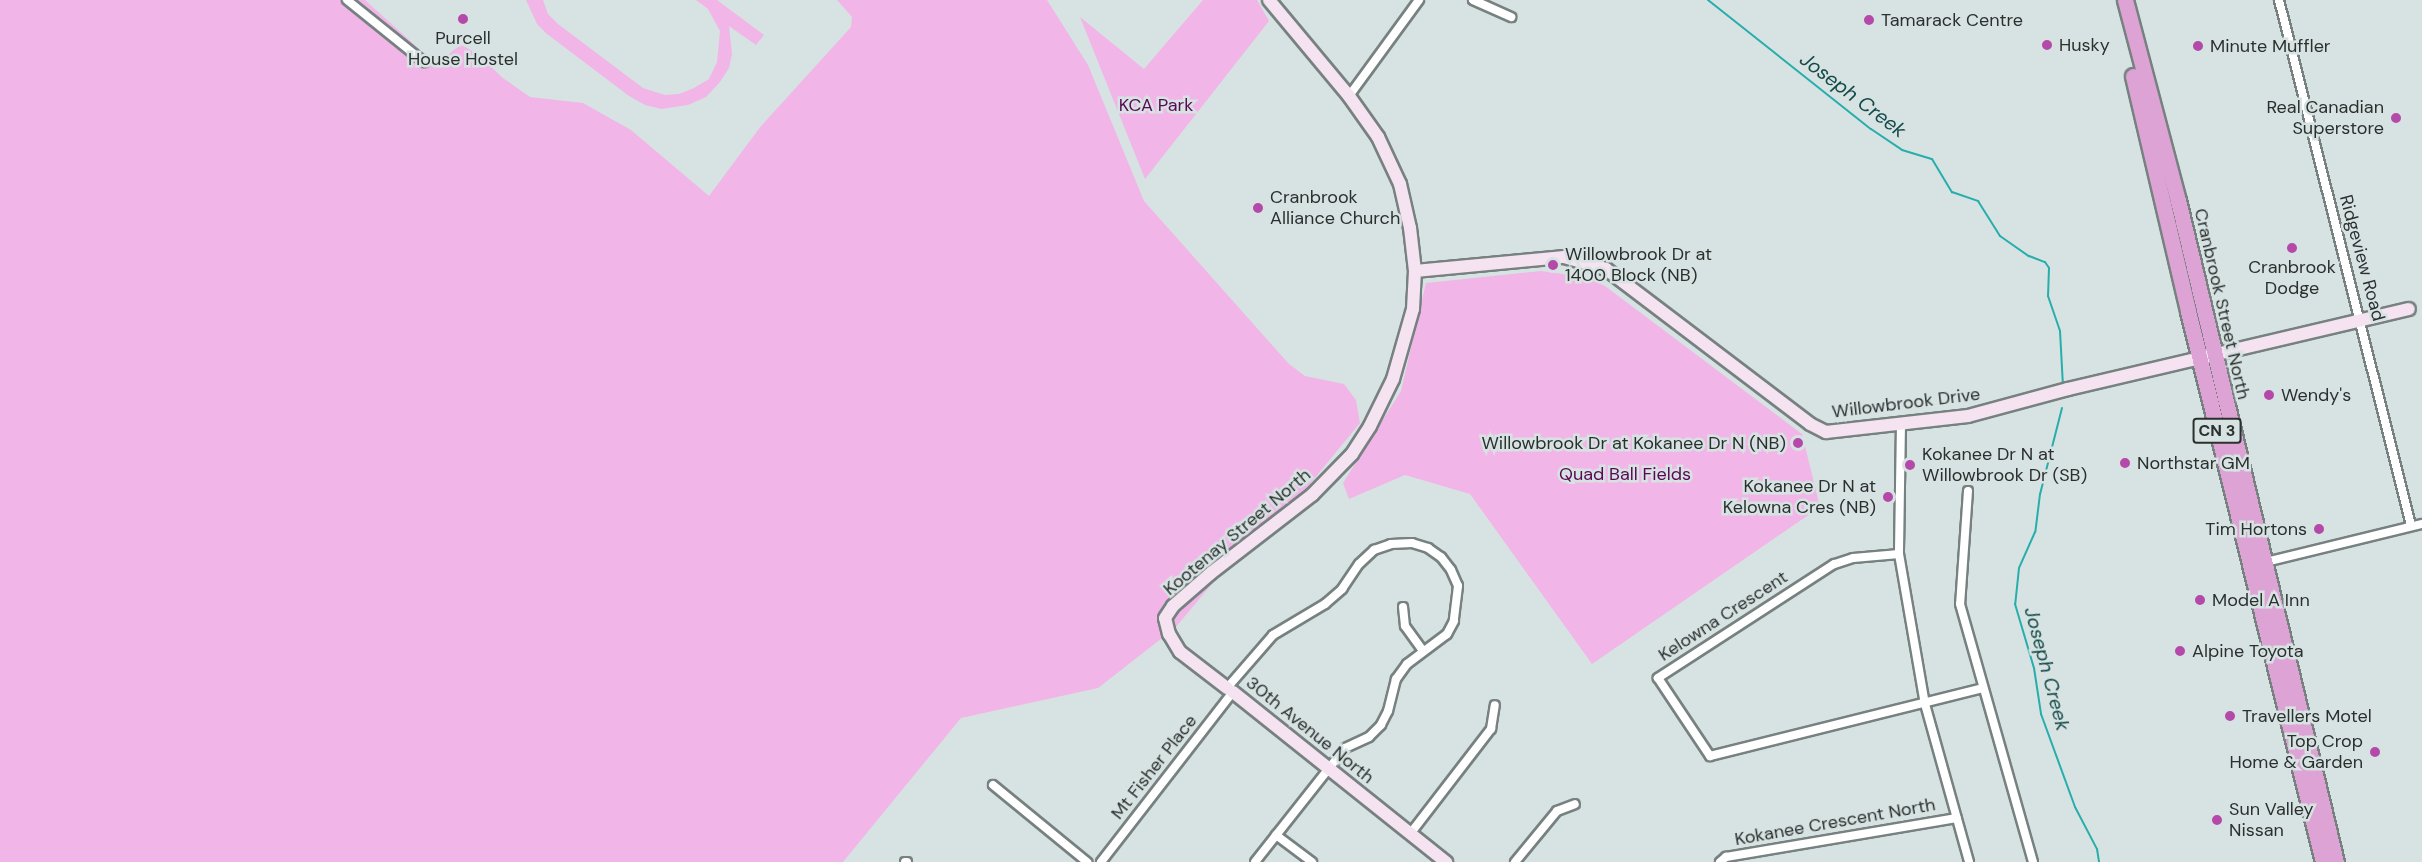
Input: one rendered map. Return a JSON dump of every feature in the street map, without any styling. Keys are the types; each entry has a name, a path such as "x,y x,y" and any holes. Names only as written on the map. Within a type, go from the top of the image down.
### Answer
{"highway":[{"name":"Cranbrook Street North","path":"2115,0 2257,565 2336,862"},
{"name":"Cranbrook Street North","path":"2125,0 2178,200 2206,357"},
{"name":"Cranbrook Street North","path":"2257,565 2323,862"}],"street":[{"path":"347,0 424,62"},
{"name":"Kootenay Street North","path":"1165,618 1173,606 1211,573 1312,495 1352,454 1370,426 1394,379 1413,309 1415,271 1410,228 1400,184 1378,137 1348,96 1269,0"},
{"path":"1348,96 1419,0"},
{"path":"1473,0 1511,17"},
{"name":"Ridgeview Road","path":"2279,0 2362,320 2411,525"},
{"name":"Willowbrook Drive","path":"1415,271 1564,257 1585,261 1606,269 1810,424 1826,432 1968,416 2068,389 2409,309"},
{"path":"1901,423 1899,554 1925,704 1969,862"},
{"path":"1968,492 1960,604 2033,862"},
{"path":"2257,565 2422,524"},
{"name":"Mt Fisher Place","path":"1101,862 1273,635 1325,604 1342,589 1359,564 1374,550 1391,544 1412,543 1428,548 1441,557 1451,570 1458,586 1454,621 1447,634 1436,645 1423,651 1407,664 1396,679 1388,711 1381,725 1369,737 1345,748 1254,862"},
{"name":"Kelowna Crescent","path":"1899,554 1853,558 1834,564 1658,678 1710,756 1925,704"},
{"path":"1403,607 1405,626 1423,651"},
{"name":"30th Avenue North","path":"1165,618 1168,634 1180,652 1446,862"},
{"path":"1925,704 1983,688"},
{"path":"1410,834 1491,729 1495,705"},
{"path":"993,785 1087,862"},
{"path":"1515,862 1557,811 1575,804"},
{"name":"Kokanee Crescent North","path":"1720,862 1726,857 1957,818"},
{"path":"1276,834 1312,862"}],"green space":[{"path":"0,0 365,0 429,58 445,61 451,52 461,45 475,52 503,78 530,97 583,103 631,130 709,196 761,126 851,27 852,17 837,0 1047,0 1088,65 1144,201 1289,364 1305,376 1344,384 1356,400 1360,423 1305,490 1242,548 1175,628 1098,688 961,718 843,862 0,862"},
{"path":"526,0 543,0 548,14 558,24 643,88 665,95 679,94 709,79 717,62 720,31 708,9 696,0 717,0 764,35 756,45 729,26 732,54 729,68 720,82 706,97 688,105 661,109 645,105 629,96 547,34 537,24"},
{"name":"KCA Park","path":"1203,0 1257,0 1269,21 1145,179 1080,17 1144,69"},
{"name":"Quad Ball Fields","path":"1541,271 1585,277 1605,286 1802,434 1820,507 1592,664 1470,494 1405,475 1349,499 1343,483 1401,391 1426,283"}],"waterway":[{"name":"Joseph Creek","path":"1708,0 1871,129 1902,150 1932,159 1952,192 1978,201 2000,236 2029,256 2045,262 2049,268 2048,296 2060,331 2063,386"},
{"name":"Joseph Creek","path":"2062,408 2040,494 2035,532 2019,568 2015,604 2034,668 2041,714 2075,807 2097,849 2099,862"}],"place":[{"name":"Purcell House Hostel","path":"463,19"},
{"name":"Tamarack Centre","path":"1869,20"},
{"name":"Husky","path":"2047,45"},
{"name":"Minute Muffler","path":"2198,46"},
{"name":"Real Canadian Superstore","path":"2396,118"},
{"name":"Cranbrook Alliance Church","path":"1258,208"},
{"name":"Cranbrook Dodge","path":"2292,248"},
{"name":"Willowbrook Dr at 1400 Block (NB)","path":"1553,265"},
{"name":"Wendy's","path":"2269,395"},
{"name":"Willowbrook Dr at Kokanee Dr N (NB)","path":"1798,443"},
{"name":"Northstar GM","path":"2125,463"},
{"name":"Kokanee Dr N at Willowbrook Dr (SB)","path":"1910,465"},
{"name":"Kokanee Dr N at Kelowna Cres (NB)","path":"1888,497"},
{"name":"Tim Hortons","path":"2319,529"},
{"name":"Model A Inn","path":"2200,600"},
{"name":"Alpine Toyota","path":"2180,651"},
{"name":"Travellers Motel","path":"2230,716"},
{"name":"Top Crop Home & Garden","path":"2375,752"},
{"name":"Sun Valley Nissan","path":"2217,820"}]}
